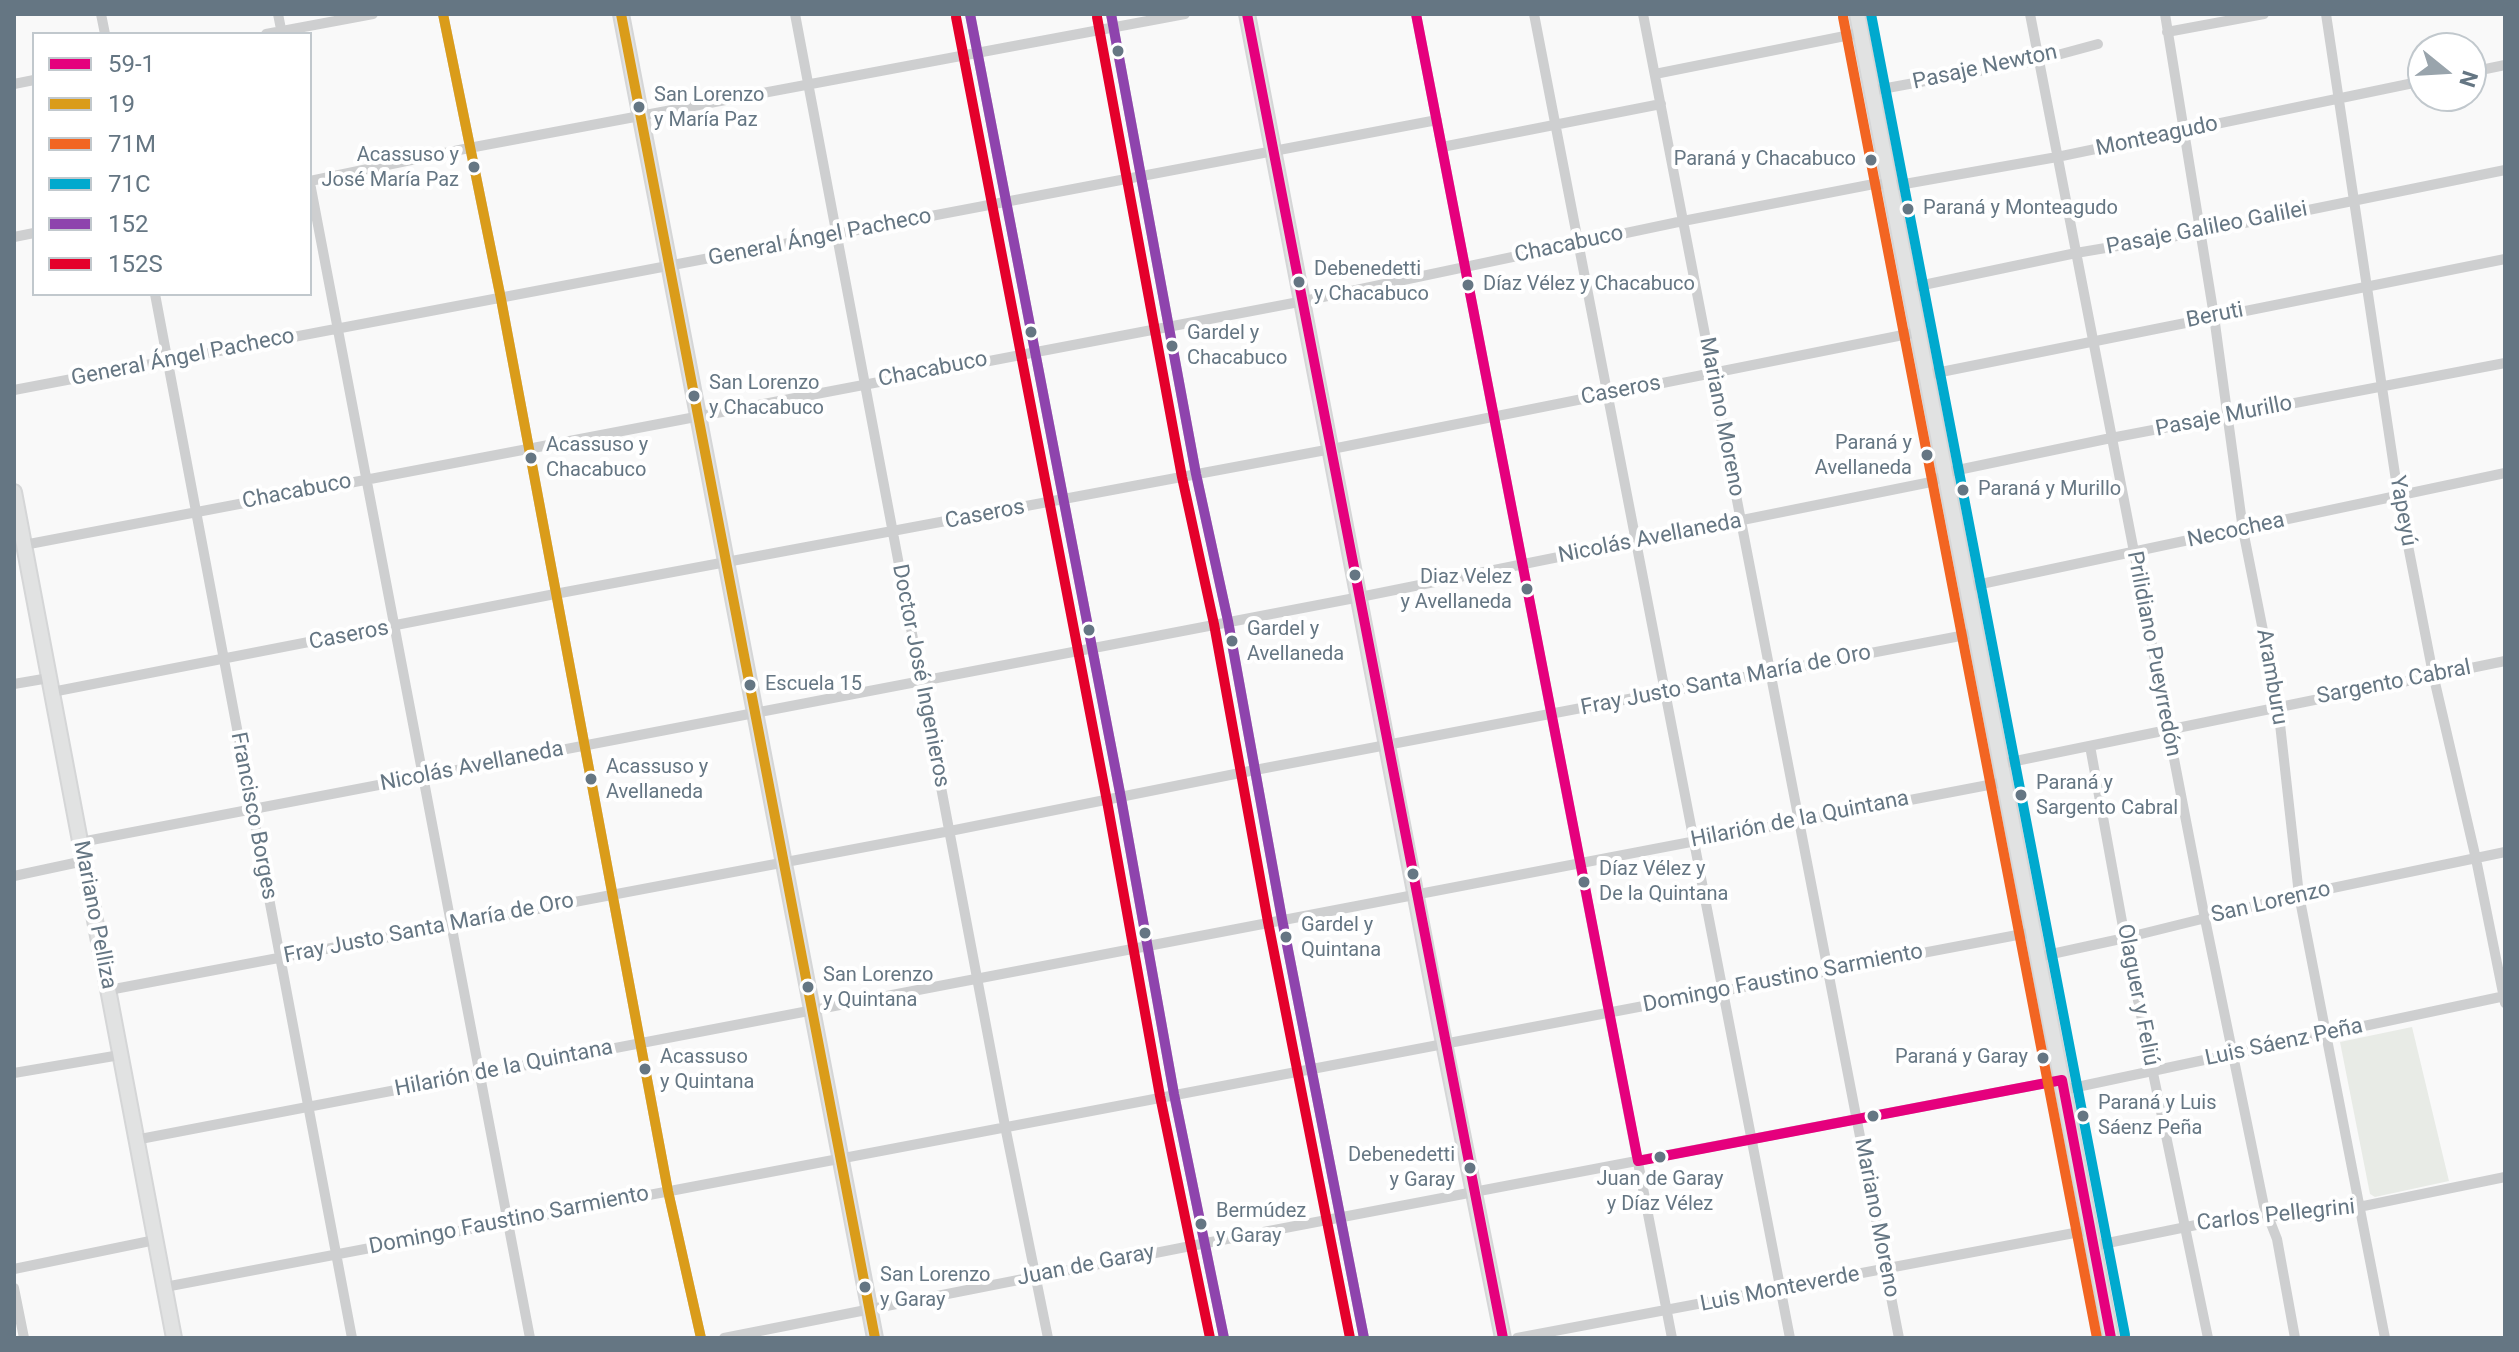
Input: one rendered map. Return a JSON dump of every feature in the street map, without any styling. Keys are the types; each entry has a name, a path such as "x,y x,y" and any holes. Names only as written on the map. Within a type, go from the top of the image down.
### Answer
{"street":[{"path":"278,14 282,32 373,14"},
{"path":"443,14 501,299 668,1191 701,1338"},
{"path":"621,14 875,1338"},
{"name":"Doctor José Ingenieros","path":"795,14 1005,1126 1048,1338"},
{"path":"970,14 1065,500 1174,1094 1224,1338"},
{"path":"1111,14 1171,325 1196,474 1228,621 1282,919 1364,1338"},
{"path":"312,182 469,148 1185,14"},
{"path":"1247,14 1503,1338"},
{"path":"1416,14 1672,1338"},
{"path":"1534,14 1790,1338"},
{"name":"Mariano Moreno","path":"1643,14 1899,1338"},
{"path":"1857,14 2111,1338"},
{"name":"Prilidiano Pueyrredón","path":"2030,14 2232,1054 2266,1217 2277,1239 2295,1338"},
{"name":"Aramburu","path":"2165,14 2214,316 2243,530 2278,706 2299,895 2385,1338"},
{"path":"2167,32 2264,14"},
{"name":"Yapeyú","path":"2326,14 2398,494 2433,674 2505,998"},
{"path":"1655,74 1860,33"},
{"name":"Pasaje Newton","path":"1871,91 2039,60 2098,44"},
{"name":"Monteagudo","path":"1889,183 1899,185 2057,157 2407,84"},
{"path":"1442,147 1661,104"},
{"name":"General Ángel Pacheco","path":"14,390 1437,120"},
{"name":"Pasaje Galileo Galilei","path":"1909,288 2505,170"},
{"name":"Chacabuco","path":"24,545 1304,301 1683,221 1889,183"},
{"path":"312,193 530,1338"},
{"name":"Beruti","path":"1926,375 2505,259"},
{"name":"Francisco Borges","path":"155,296 352,1338"},
{"name":"Caseros","path":"14,684 50,685 224,659 1065,500 1918,332"},
{"name":"Pasaje Murillo","path":"1945,475 2111,438 2505,363"},
{"name":"Necochea","path":"1967,587 2505,473"},
{"name":"Nicolás Avellaneda","path":"81,842 1360,597 1931,482 1945,475"},
{"name":"Mariano Pelliza","path":"14,492 174,1338"},
{"name":"Fray Justo Santa María de Oro","path":"109,990 1976,633"},
{"name":"Sargento Cabral","path":"2001,764 2505,661"},
{"name":"Olaguer y Feliú","path":"2090,746 2125,938 2208,1338"},
{"name":"Hilarión de la Quintana","path":"135,1140 2004,782"},
{"name":"San Lorenzo","path":"2038,957 2299,895 2505,852"},
{"path":"14,876 84,861"},
{"name":"Domingo Faustino Sarmiento","path":"165,1287 2033,932"},
{"name":"Luis Sáenz Peña","path":"2062,1085 2153,1071 2505,998"},
{"path":"14,1073 120,1055"},
{"name":"Juan de Garay","path":"724,1338 1857,1119 2062,1085"},
{"name":"Carlos Pellegrini","path":"2093,1246 2245,1215 2297,1218 2505,1177"},
{"name":"Luis Monteverde","path":"1517,1338 2090,1230"},
{"path":"14,1269 155,1240"},
{"path":"14,1288 24,1338"}],"shaded area":[{"path":"2412,1027 2449,1181 2375,1197 2370,1194 2340,1042"}],"transit line":[{"name":"19","path":"443,14 501,299 668,1191 701,1338"},
{"name":"19","path":"621,14 875,1338"},
{"name":"152","path":"970,14 1121,798 1174,1094 1224,1338"},
{"name":"152","path":"1111,14 1196,474 1228,621 1282,919 1364,1338"},
{"name":"59-1","path":"1247,14 1503,1338"},
{"name":"59-1","path":"1416,14 1638,1161 2062,1080 2111,1338"},
{"name":"71C","path":"1871,14 2125,1335"},
{"name":"152S","path":"956,17 1107,801 1160,1096 1210,1338"},
{"name":"152S","path":"1097,17 1182,477 1214,624 1268,922 1350,1338"},
{"name":"71M","path":"1843,17 2097,1338"}],"place":[{"name":"San Lorenzo y María Paz","path":"639,107"},
{"name":"Paraná y Chacabuco","path":"1871,160"},
{"name":"Acassuso y José María Paz","path":"474,167"},
{"name":"Paraná y Monteagudo","path":"1908,209"},
{"name":"Debenedetti y Chacabuco","path":"1299,282"},
{"name":"Díaz Vélez y Chacabuco","path":"1468,285"},
{"name":"Gardel y Chacabuco","path":"1172,346"},
{"name":"San Lorenzo y Chacabuco","path":"694,396"},
{"name":"Paraná y Avellaneda","path":"1927,455"},
{"name":"Acassuso y Chacabuco","path":"531,458"},
{"name":"Paraná y Murillo","path":"1963,490"},
{"name":"Diaz Velez y Avellaneda","path":"1527,589"},
{"name":"Gardel y Avellaneda","path":"1232,641"},
{"name":"Escuela 15","path":"750,685"},
{"name":"Acassuso y Avellaneda","path":"591,779"},
{"name":"Paraná y Sargento Cabral","path":"2021,795"},
{"name":"Díaz Vélez y De la Quintana","path":"1584,882"},
{"name":"Gardel y Quintana","path":"1286,937"},
{"name":"San Lorenzo y Quintana","path":"808,987"},
{"name":"Paraná y Garay","path":"2043,1058"},
{"name":"Acassuso y Quintana","path":"645,1069"},
{"name":"Paraná y Luis Sáenz Peña","path":"2083,1116"},
{"name":"Juan de Garay y Díaz Vélez","path":"1660,1157"},
{"name":"Debenedetti y Garay","path":"1470,1168"},
{"name":"Bermúdez y Garay","path":"1201,1224"},
{"name":"San Lorenzo y Garay","path":"865,1287"}]}
